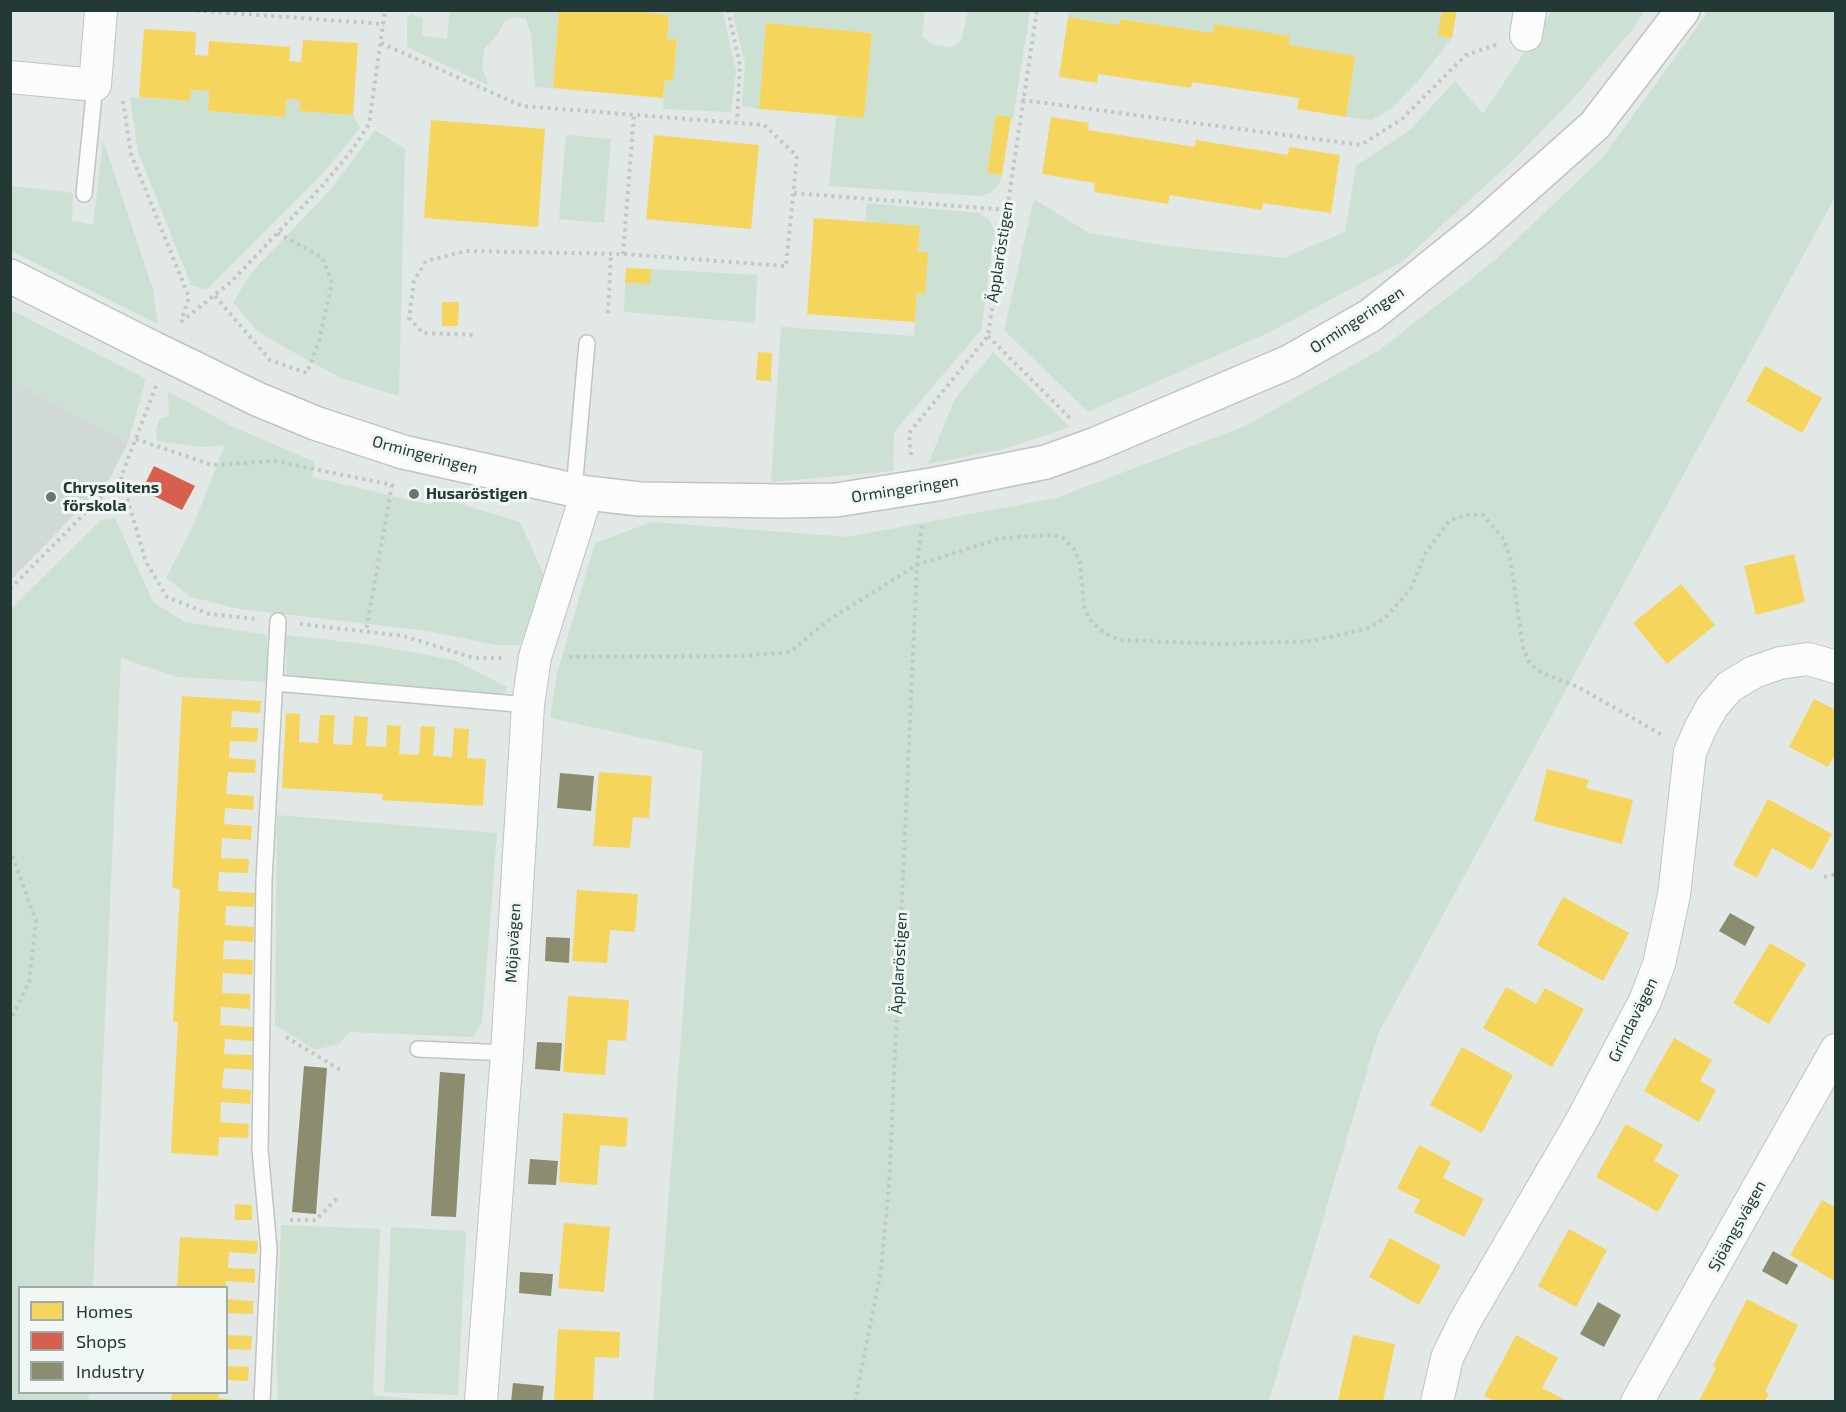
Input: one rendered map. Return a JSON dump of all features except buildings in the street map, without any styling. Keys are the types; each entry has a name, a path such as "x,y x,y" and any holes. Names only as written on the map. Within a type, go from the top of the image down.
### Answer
{"street":[{"path":"10,77 109,87 101,10"},
{"name":"Ormingeringen","path":"10,276 257,399 315,423 403,452 580,491 649,500 836,500 887,492 1046,462 1096,444 1290,362 1380,309 1478,229 1595,125 1683,10"},
{"name":"Möjavägen","path":"481,1401 507,1053 528,705 535,657 580,491"},
{"name":"Grindavägen","path":"1437,1401 1447,1358 1465,1322 1581,1122 1646,1001 1659,964 1674,895 1690,752 1712,707 1729,687 1754,672 1780,663 1808,659 1836,667"},
{"name":"Sjöängsvägen","path":"1637,1401 1836,1050"}],"lane":[{"path":"84,194 109,87"},
{"path":"580,491 587,343"},
{"path":"262,1401 269,1249 260,1149 264,880 278,621"},
{"path":"275,683 528,705"},
{"path":"418,1049 507,1053"}],"path":[{"path":"189,10 384,24"},
{"path":"109,87 123,101 131,154 189,297 181,322 232,281 352,150 369,124 385,10"},
{"path":"728,10 740,64 737,121"},
{"name":"Äpplaröstigen","path":"988,336 1037,10"},
{"path":"1022,100 1361,145 1402,120 1466,56 1528,23"},
{"path":"381,43 522,106 737,121 764,125 797,156 786,266 623,254 466,251 426,261 414,281 410,318 423,333 477,335"},
{"path":"623,254 634,115"},
{"path":"794,193 1007,210"},
{"path":"214,296 270,360 307,373 319,341 332,283 322,257 277,233"},
{"path":"608,313 611,254"},
{"path":"912,456 909,433 988,336 1096,444"},
{"path":"10,589 121,477 156,386"},
{"path":"136,438 212,465 275,461 392,485 366,631"},
{"path":"121,477 146,562 167,597 208,614 404,636 474,658 740,656 790,652 830,619 917,565 1001,538 1052,535 1063,538 1074,549 1080,562 1084,606 1089,618 1100,630 1118,640 1221,644 1312,641 1370,628 1388,615 1411,588 1426,552 1449,520 1465,514 1483,515 1502,537 1510,556 1523,648 1530,664 1542,673 1578,687 1611,705 1690,752"},
{"name":"Äpplaröstigen","path":"855,1401 881,1270 889,1186 917,565 922,523"},
{"path":"10,849 36,921 29,982 10,1021"},
{"path":"1824,877 1836,874"},
{"path":"308,1052 344,1072"},
{"path":"266,1220 316,1220 337,1198"}],"shaded area":[{"name":"Chrysolitens förskola","path":"11,380 128,443 110,478 11,580"}],"green space":[{"path":"1069,10 1442,11 1439,36 1452,38 1417,82 1392,108 1372,120 1346,117 1355,56 1289,45 1290,36 1214,25 1213,33 1121,19 1119,25 1068,17"},
{"path":"1709,10 1835,11 1835,197 1378,1034 1269,1401 653,1401 703,751 550,718 557,674 595,543 652,522 847,537 1056,498 1245,426 1378,351 1494,261 1603,157"},
{"path":"450,11 559,11 553,88 535,87 531,34 526,19 513,17 504,22 498,34 484,49 482,67 489,86 407,47 407,17 412,14 423,18 422,36 447,39"},
{"path":"623,11 723,11 736,72 731,112 663,109 665,80 673,81 677,40 667,39 669,15"},
{"path":"732,11 925,11 922,36 931,44 951,48 961,41 968,11 1030,11 1013,118 997,115 987,173 1002,175 998,186 990,193 980,196 829,186 836,116 864,118 872,33 767,23 759,109 742,106 745,63"},
{"path":"1552,11 1645,11 1631,31 1571,101 1512,161 1403,261 1272,331 1088,412 1004,330 1034,199 1089,233 1167,246 1284,258 1345,232 1356,166 1410,130 1455,81 1483,114"},
{"path":"191,90 209,91 208,111 285,117 286,99 300,100 299,111 353,115 360,128 324,172 206,290 191,285 138,152 130,97 190,101"},
{"path":"375,130 405,149 399,396 341,378 300,356 257,331 233,302 252,272 331,189"},
{"path":"566,135 611,139 604,223 559,219"},
{"path":"103,140 153,290 158,324 11,251 11,186 73,193 72,221 93,225"},
{"path":"867,203 979,213 989,220 995,231 981,330 894,432 893,471 771,482 781,327 914,336 917,293 925,294 927,252 918,252 920,227 865,222"},
{"path":"651,269 757,275 755,323 624,312 625,283 650,284"},
{"path":"11,310 146,379 128,443 11,380"},
{"path":"993,352 1070,427 1004,449 928,464 955,399"},
{"path":"168,391 231,426 315,462 312,477 431,505 434,496 520,522 545,578 520,645 495,645 429,631 240,609 191,597 166,578 193,526 225,445 201,447 157,441 156,430 159,419 169,416"},
{"path":"115,518 153,602 185,622 267,635 267,682 178,677 121,658 93,1286 18,1286 18,1394 89,1394 88,1401 11,1401 11,609 101,520"},
{"path":"286,635 372,645 454,660 507,687 501,704 287,684"},
{"path":"277,815 497,833 482,1022 473,1037 350,1032 339,1044 315,1050 275,1025"},
{"path":"281,1225 380,1229 373,1395 432,1401 278,1401 276,1358"},
{"path":"391,1227 466,1231 458,1395 384,1392"}],"place":[{"name":"Husaröstigen","path":"414,494"},
{"name":"Chrysolitens förskola","path":"51,497"}]}
